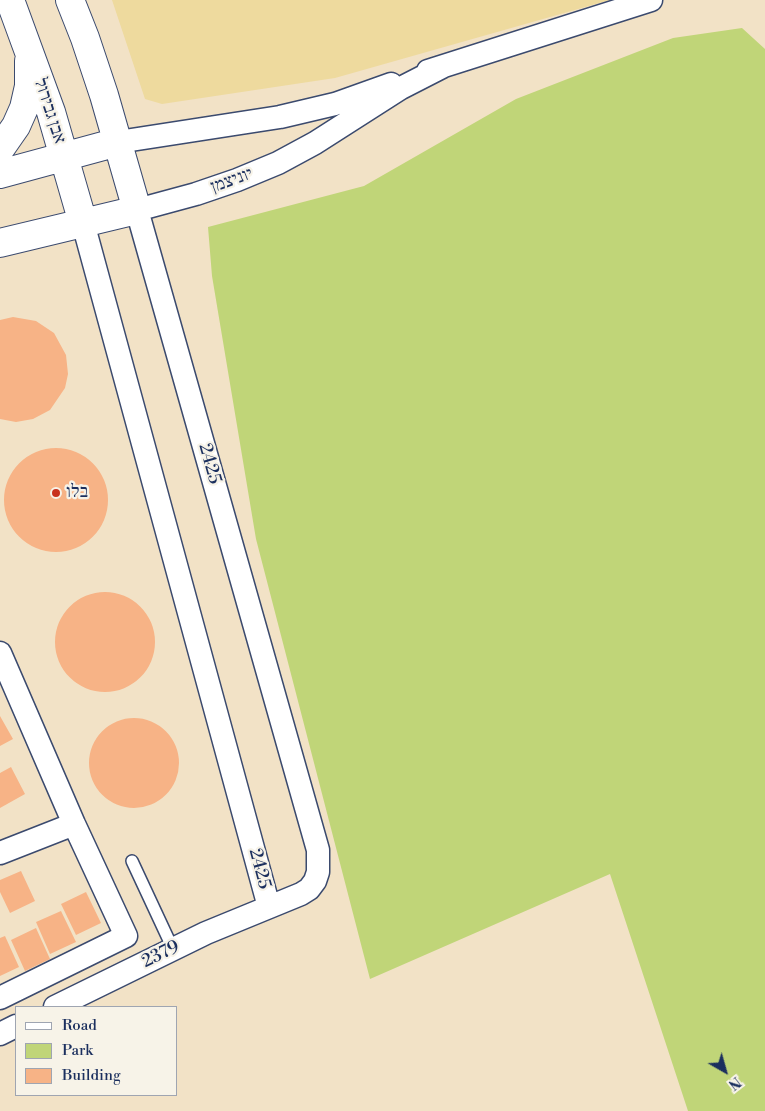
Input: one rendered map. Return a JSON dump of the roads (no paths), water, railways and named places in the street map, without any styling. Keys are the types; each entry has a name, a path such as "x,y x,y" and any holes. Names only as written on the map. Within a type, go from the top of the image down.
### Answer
{"street":[{"name":"אבן גבירול","path":"10,0 28,47 64,155 83,223"},
{"path":"70,0 85,38 137,210"},
{"name":"יוניצמן","path":"0,174 64,155 118,142 280,117 335,104 442,67 651,0"},
{"path":"0,149 16,126 24,108 29,86 28,47"},
{"name":"יוניצמן","path":"0,242 137,210 229,183 278,163 315,143 401,88 442,67"},
{"name":"2425","path":"83,223 269,907 309,889 315,881 318,872 318,850 137,210"},
{"path":"0,653 74,824 126,936 0,998"},
{"path":"0,854 74,824"},
{"name":"2379","path":"56,1006 237,919 269,907"},
{"path":"0,1034 15,1026"}],"lane":[{"path":"132,861 173,949"}],"place":[{"name":"בלו","path":"56,493"}]}
